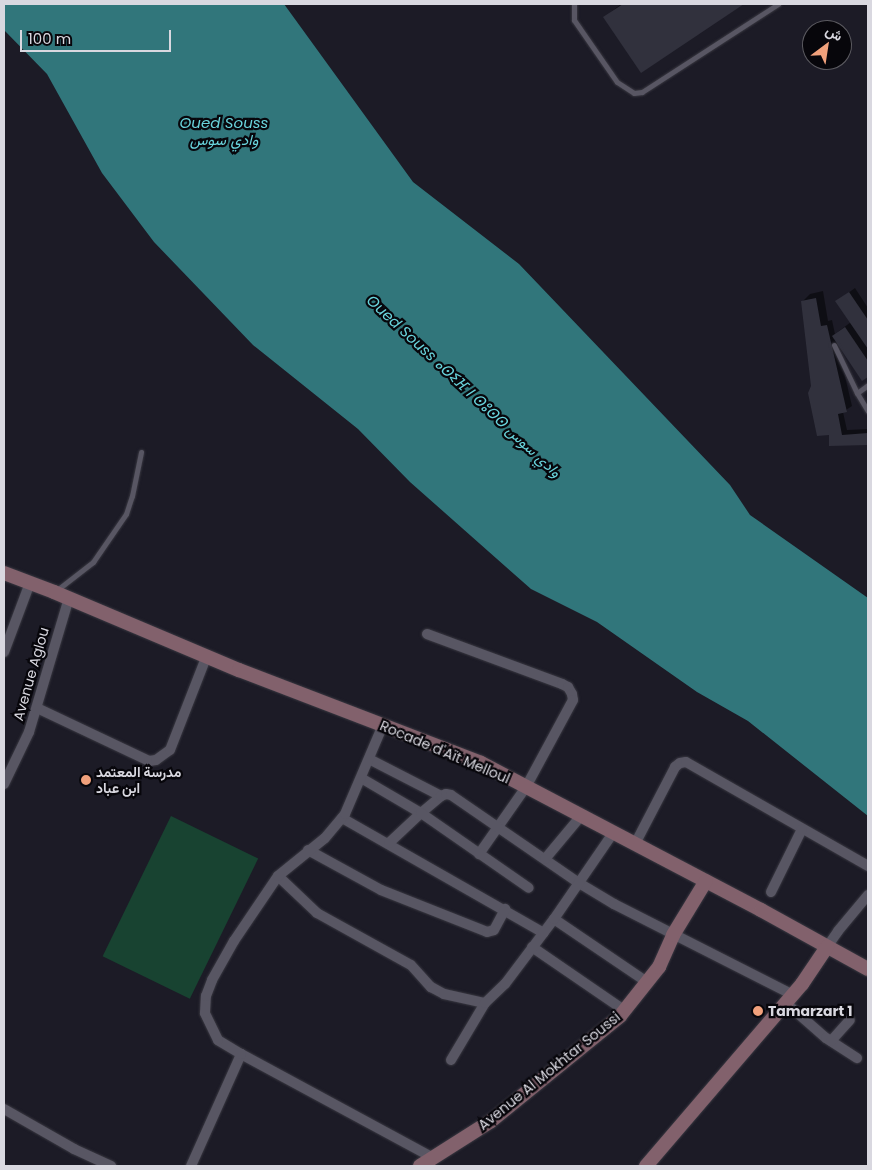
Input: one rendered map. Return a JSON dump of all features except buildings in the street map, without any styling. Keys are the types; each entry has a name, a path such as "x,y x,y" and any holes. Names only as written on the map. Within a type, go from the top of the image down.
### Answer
{"street":[{"name":"Rocade d'Aït Melloul","path":"4,573 54,592 154,636 481,763 706,881 868,969"},
{"path":"4,652 30,583"},
{"name":"Avenue Aglou","path":"4,784 37,708 68,598"},
{"path":"428,634 568,688 573,700 526,787 479,854"},
{"path":"37,708 149,761 156,760 170,750 207,655"},
{"path":"383,725 362,778 342,818 325,838 278,876 234,941 212,980 206,996 205,1013 218,1040 433,1158"},
{"path":"368,759 441,796"},
{"path":"635,844 675,767 680,763 686,762 868,866"},
{"path":"362,778 421,813 529,888"},
{"path":"388,843 441,796 451,795 578,883 789,999 831,1041 857,1058"},
{"path":"545,859 581,816"},
{"path":"342,818 388,843 445,878 505,909 544,933"},
{"path":"771,892 802,829"},
{"path":"451,1060 485,1003 505,984 544,933 613,833"},
{"path":"308,850 381,890 488,932 494,930 505,909"},
{"path":"278,876 317,914 411,965 431,987 444,994 485,1003"},
{"name":"Avenue Al Mokhtar Soussi","path":"420,1166 491,1121 624,1010 659,967 673,935 706,881"},
{"path":"646,1166 789,999 815,967 838,931 868,895"},
{"path":"554,919 647,982"},
{"path":"532,947 624,1010"},
{"path":"831,1041 850,1020"},
{"path":"191,1166 241,1054"},
{"path":"4,1109 74,1149 110,1166"}],"lane":[{"path":"574,4 574,20 617,82 634,93 642,92 778,4"},
{"path":"834,345 857,393 868,411"},
{"path":"857,393 868,385"},
{"path":"54,592 93,562 126,514 132,496 141,452"}],"shaded area":[{"path":"171,816 258,859 190,999 103,956"}],"water":[{"name":"Oued Souss وادي سوس","path":"4,4 284,4 413,182 519,264 730,485 750,515 868,598 868,816 748,721 697,692 597,622 531,589 410,482 358,429 253,345 154,242 102,173 47,74 4,30"}],"place":[{"name":"مدرسة المعتمد ابن عباد","path":"86,780"},
{"name":"Tamarzart 1","path":"758,1011"}],"water label":[{"name":"Oued Souss ⴰⵙⵉⴼ ⵏ ⵙⵓⵙⵙ وادي سوس","path":"464,386"}]}
